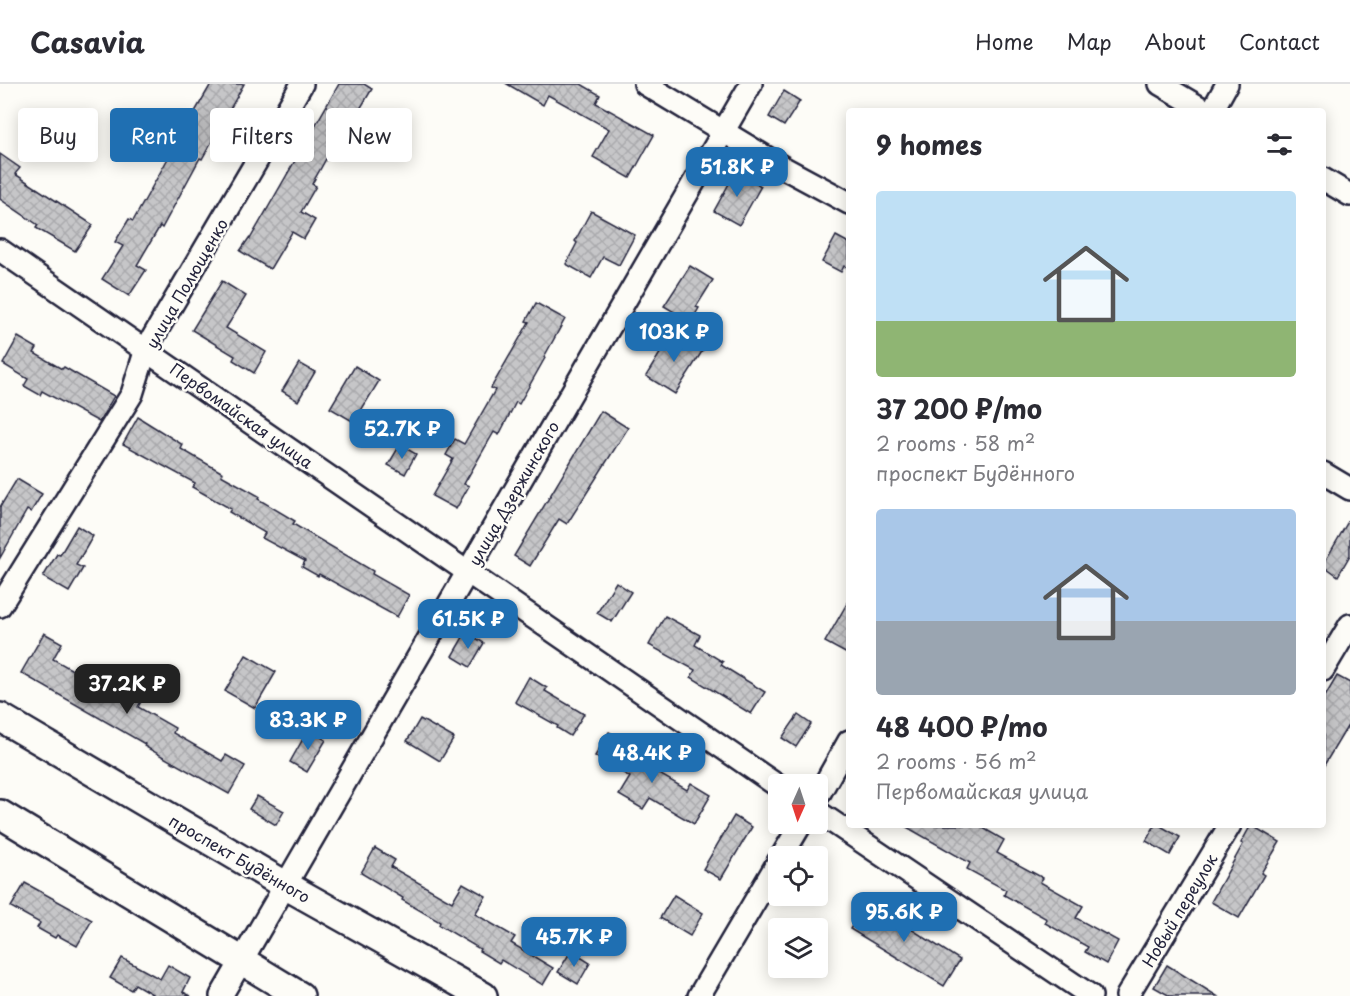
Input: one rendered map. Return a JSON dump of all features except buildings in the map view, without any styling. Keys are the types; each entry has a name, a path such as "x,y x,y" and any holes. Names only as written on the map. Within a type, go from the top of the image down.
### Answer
{"main road":[{"name":"проспект Будённого","path":"0,717 285,885 483,996"},
{"path":"0,814 300,996"}],"street":[{"name":"улица Полющенко","path":"0,606 132,394 146,349 302,84"},
{"path":"645,84 846,201"},
{"name":"улица Дзержинского","path":"221,996 751,84"},
{"path":"1160,84 1201,108"},
{"path":"1214,108 1227,84"},
{"path":"1326,181 1350,195"},
{"name":"Первомайская улица","path":"0,250 768,779"},
{"path":"1326,475 1350,489"},
{"path":"1326,665 1350,625"},
{"path":"828,778 846,746"},
{"path":"828,819 1091,996"},
{"name":"Новый переулок","path":"1127,996 1228,828"},
{"path":"699,996 768,879"}]}
